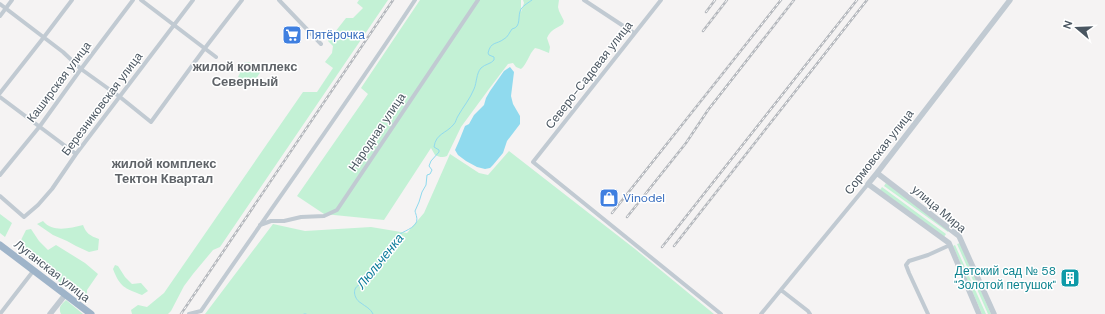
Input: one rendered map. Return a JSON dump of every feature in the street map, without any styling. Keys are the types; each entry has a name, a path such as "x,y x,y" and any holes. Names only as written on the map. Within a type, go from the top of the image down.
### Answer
{"highway":[{"name":"Луганская улица","path":"0,245 91,314"}],"street":[{"path":"0,16 12,0"},
{"path":"0,93 72,0"},
{"name":"Каширская улица","path":"0,175 40,126 81,68 134,0"},
{"path":"141,0 216,57"},
{"name":"Березниковская улица","path":"0,196 24,217 38,205 52,189 76,154 192,0"},
{"path":"0,4 151,122 242,0"},
{"path":"279,0 321,44"},
{"path":"189,314 201,311 415,0"},
{"name":"Народная улица","path":"260,225 271,221 284,221 301,217 324,216 337,210 478,0"},
{"path":"584,0 634,33"},
{"name":"Северо-Садовая улица","path":"661,0 533,162 721,314"},
{"name":"Сормовская улица","path":"761,314 878,173 1010,0"},
{"path":"0,97 76,154"},
{"name":"улица Мира","path":"878,173 959,236 994,314"},
{"name":"улица Мира","path":"868,184 949,243 979,314"},
{"path":"928,314 906,266 909,261 928,255 950,245"},
{"path":"0,314 34,270"},
{"path":"781,290 810,314"},
{"path":"50,314 65,295"}],"green space":[{"path":"359,0 388,0 220,247 213,250 193,274 184,286 168,314 132,314 131,310 138,305 147,307 164,293 303,92 317,92 333,68 325,62 332,53 333,46 328,41 346,18 353,18 363,8 357,3"},
{"path":"420,0 521,0 521,12 524,3 523,0 559,0 558,7 564,21 563,24 552,31 547,38 550,47 549,53 535,48 521,69 516,67 513,63 508,64 461,127 447,156 441,157 435,155 431,148 384,220 324,214 297,196 368,94 361,88"},
{"path":"249,62 261,71 254,82 254,85 248,84 238,77 240,73 237,71 243,63"},
{"path":"509,151 635,249 714,314 205,314 273,224 305,231 371,227 407,233 424,213 450,154 479,173 488,175"},
{"path":"886,183 949,230 948,232 884,186"},
{"path":"882,187 946,234 944,237 880,190"},
{"path":"0,214 12,223 5,237 0,233"},
{"path":"43,221 47,225 62,229 83,225 89,234 99,239 98,250 89,252 53,235 37,224"},
{"path":"31,229 39,241 48,250 56,245 85,263 98,274 87,290 86,296 81,299 19,250 20,242 26,230"},
{"path":"960,243 991,314 988,314 957,244"},
{"path":"955,245 986,314 982,314 953,246"},
{"path":"115,265 118,266 125,277 132,284 141,283 148,291 142,295 123,286 118,280 113,269"},
{"path":"66,300 83,314 61,314 60,306"}],"water":[{"path":"510,67 514,72 511,96 513,104 520,116 520,124 507,141 503,153 490,168 485,169 477,167 458,155 455,150 465,126 469,124 474,115 484,105 490,91 504,71"}],"waterway":[{"name":"Люльченка","path":"373,314 359,302 355,294 355,289 366,281 373,268 382,263 397,236 414,226 416,223 417,218 415,211 426,185 427,175 430,174 432,170 429,166 431,161 439,152 439,150 434,147 435,142 439,136 455,123 457,117 472,93 481,68 494,60 494,57 488,53 489,49 494,44 505,38 512,29 517,26 521,9 532,0"}],"railway":[{"path":"181,314 393,0"},
{"path":"706,12 715,0"},
{"path":"703,31 727,0"},
{"path":"612,213 781,0"},
{"path":"627,217 686,143 708,110 794,0"},
{"path":"662,247 857,0"},
{"path":"674,246 867,0"}],"place":[{"name":"Пятёрочка","path":"292,35"},
{"name":"Vinodel","path":"609,198"},
{"name":"Детский сад № 58 \"Золотой петушок\"","path":"1070,278"}],"district":[{"name":"жилой комплекс Северный","path":"245,74"},
{"name":"жилой комплекс Тектон Квартал","path":"164,170"}]}
